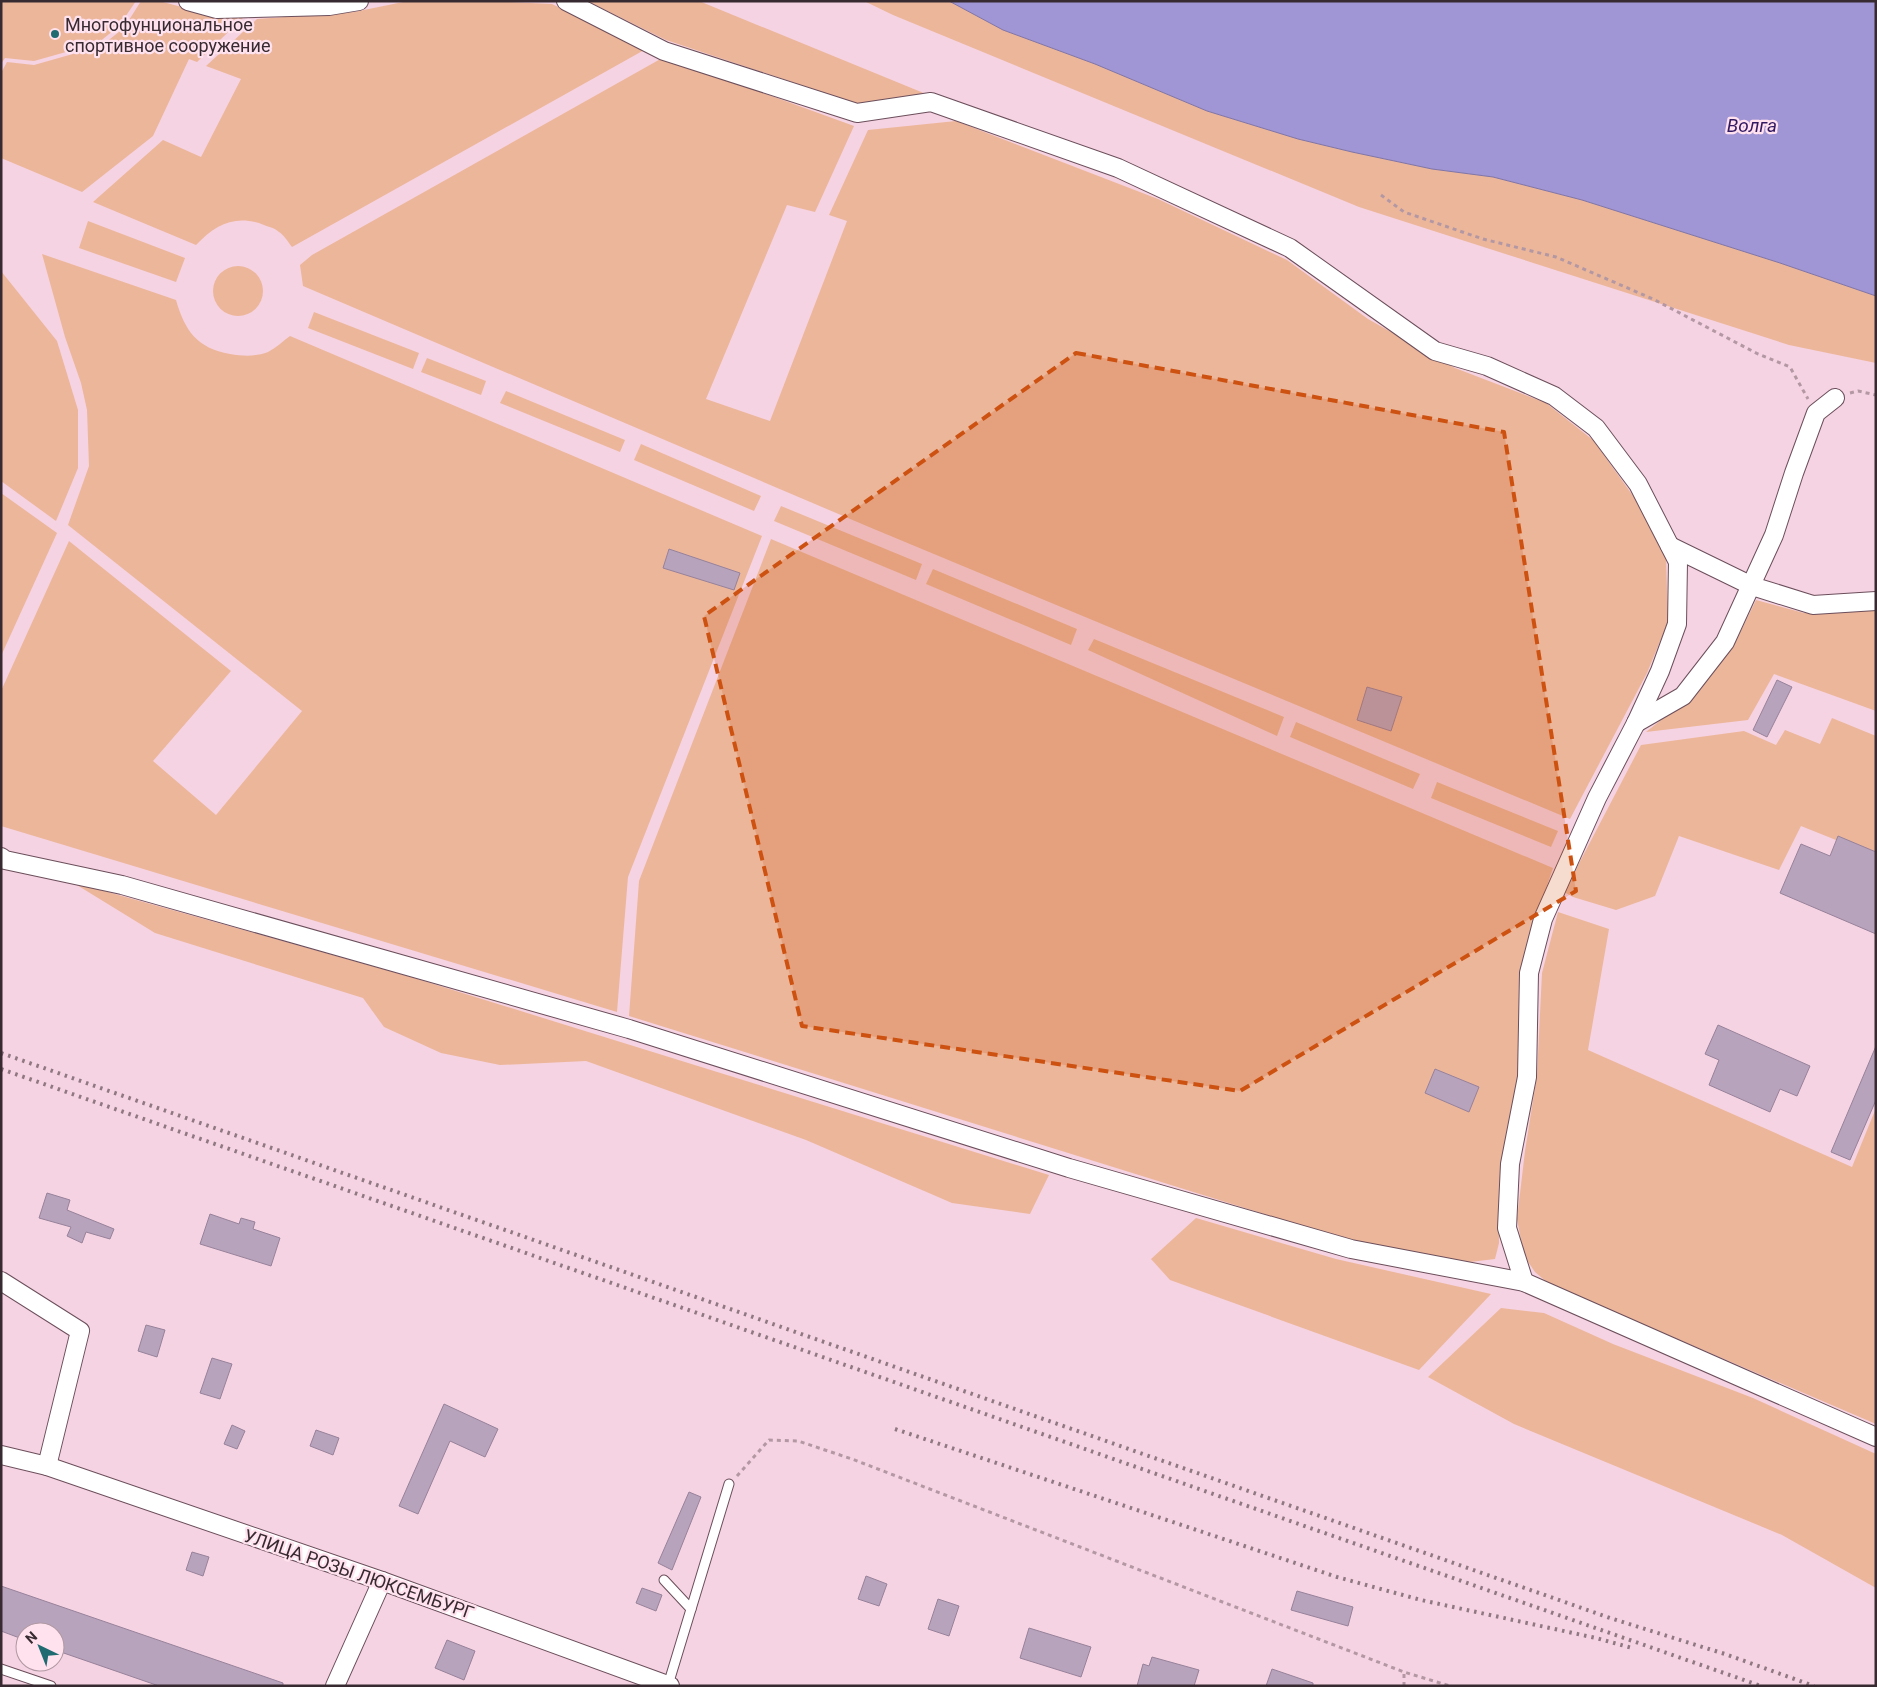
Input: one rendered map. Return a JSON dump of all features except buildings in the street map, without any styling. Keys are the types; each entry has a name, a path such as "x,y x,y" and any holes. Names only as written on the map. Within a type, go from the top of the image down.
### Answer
{"street":[{"path":"188,1 218,9 329,6 359,1"},
{"path":"566,1 664,51 857,113 931,102 1118,168 1290,248 1435,350 1486,366 1554,396 1596,428 1638,484 1678,562 1677,624 1660,672 1636,723 1596,798 1543,919 1528,972 1527,1077 1510,1164 1507,1228 1524,1282"},
{"path":"1636,723 1683,696 1725,642 1774,535 1816,414 1835,398"},
{"path":"1670,546 1752,586 1813,605 1876,601"},
{"path":"1,857 6,860 122,885 629,1028 1069,1168 1351,1249 1524,1282 1876,1437"},
{"path":"1,1281 80,1331 47,1466"},
{"name":"УЛИЦА РОЗЫ ЛЮКСЕМБУРГ","path":"1,1455 47,1466 382,1581 669,1685"},
{"path":"336,1686 382,1581"}],"lane":[{"path":"669,1685 730,1484"},
{"path":"664,1580 691,1609"},
{"path":"1,1669 51,1686"}],"path":[{"path":"1381,195 1404,212 1483,239 1556,256 1613,280 1758,354 1790,367 1816,414"},
{"path":"1835,398 1858,391 1876,394"},
{"path":"730,1484 769,1440 798,1441 852,1459 1404,1672 1450,1686"},
{"path":"1404,1672 1404,1686"}],"highlighted area":[{"path":"1076,353 1504,432 1576,891 1240,1091 802,1026 704,616"}],"shaded area":[{"name":"Многофунциональное спортивное сооружение","path":"1,1 136,1 119,26 98,43 34,61 5,58 1,64"},
{"path":"141,1 159,1 216,16 245,16 197,62 189,59 153,136 82,192 1,158 1,73 7,62 34,65 101,46 124,28"},
{"path":"408,1 489,1 552,4 646,49 292,247 283,235 276,230 254,222 244,221 227,223 211,231 196,245 93,202 163,140 201,157 241,79 206,66 257,19 354,12"},
{"path":"587,1 699,1 926,94 858,104 666,40"},
{"path":"864,1 949,1 1003,30 1095,64 1207,111 1298,139 1352,152 1432,169 1493,177 1582,200 1780,263 1876,296 1876,363 1789,345 1359,207 893,15"},
{"path":"664,57 854,126 815,212 787,205 706,399 770,421 847,221 829,215 868,130 956,121 1158,199 1287,260 1368,319 1455,368 1546,403 1593,440 1636,500 1666,557 1668,622 1647,673 1570,819 869,527 303,286 300,265 312,255"},
{"path":"88,221 185,258 176,282 79,248"},
{"path":"42,254 176,300 188,329 201,342 219,351 249,356 258,355 268,352 290,336 762,536 628,877 617,1012 1,826 1,691 69,541 231,671 153,761 216,815 302,711 68,525 89,466 87,410 81,383 65,337"},
{"path":"233,266 243,266 256,273 263,286 263,296 256,309 243,316 233,316 224,312 217,305 213,296 213,286 217,277 224,270"},
{"path":"1,271 57,341 78,410 78,468 56,521 1,481"},
{"path":"314,312 419,353 413,369 308,328"},
{"path":"427,358 486,381 481,395 421,372"},
{"path":"506,391 625,440 620,452 500,403"},
{"path":"641,444 761,496 754,511 634,460"},
{"path":"1,493 57,533 1,656"},
{"path":"781,506 922,564 916,580 774,521"},
{"path":"771,539 1553,868 1519,977 1519,1084 1499,1190 1499,1243 1495,1259 1470,1262 1347,1240 629,1016 639,881"},
{"path":"933,569 1077,629 1071,645 926,584"},
{"path":"1756,600 1804,613 1876,609 1876,711 1774,674 1748,720 1646,732 1681,704 1735,643"},
{"path":"1094,639 1284,717 1277,736 1088,650"},
{"path":"1832,718 1876,736 1876,856 1801,826 1779,870 1679,836 1655,896 1616,910 1573,897 1564,892 1641,745 1744,731 1776,745 1785,730 1820,744"},
{"path":"1296,722 1420,774 1413,789 1290,737"},
{"path":"1437,782 1558,831 1551,847 1431,798"},
{"path":"72,882 411,977 1049,1175 1030,1214 952,1203 806,1140 586,1061 500,1065 441,1053 384,1027 363,998 155,933"},
{"path":"1558,912 1609,929 1588,1050 1852,1167 1876,1108 1876,1424 1549,1284 1535,1272 1524,1256 1517,1219 1537,1075 1542,973"},
{"path":"1196,1218 1336,1259 1491,1294 1419,1370 1170,1280 1151,1259"},
{"path":"1501,1308 1544,1313 1613,1344 1753,1398 1876,1454 1876,1588 1782,1535 1514,1424 1428,1377"}],"water":[{"name":"Волга","path":"949,1 1876,1 1876,296 1780,263 1582,200 1493,177 1432,169 1352,152 1298,139 1207,111 1095,64 1003,30"}],"railway":[{"path":"1,1053 1613,1619 1725,1654 1814,1686"},
{"path":"1,1069 1761,1686"},
{"path":"895,1429 1337,1577 1421,1600 1596,1638 1632,1648"}],"place":[{"name":"Многофунциональное спортивное сооружение","path":"55,34"}]}
